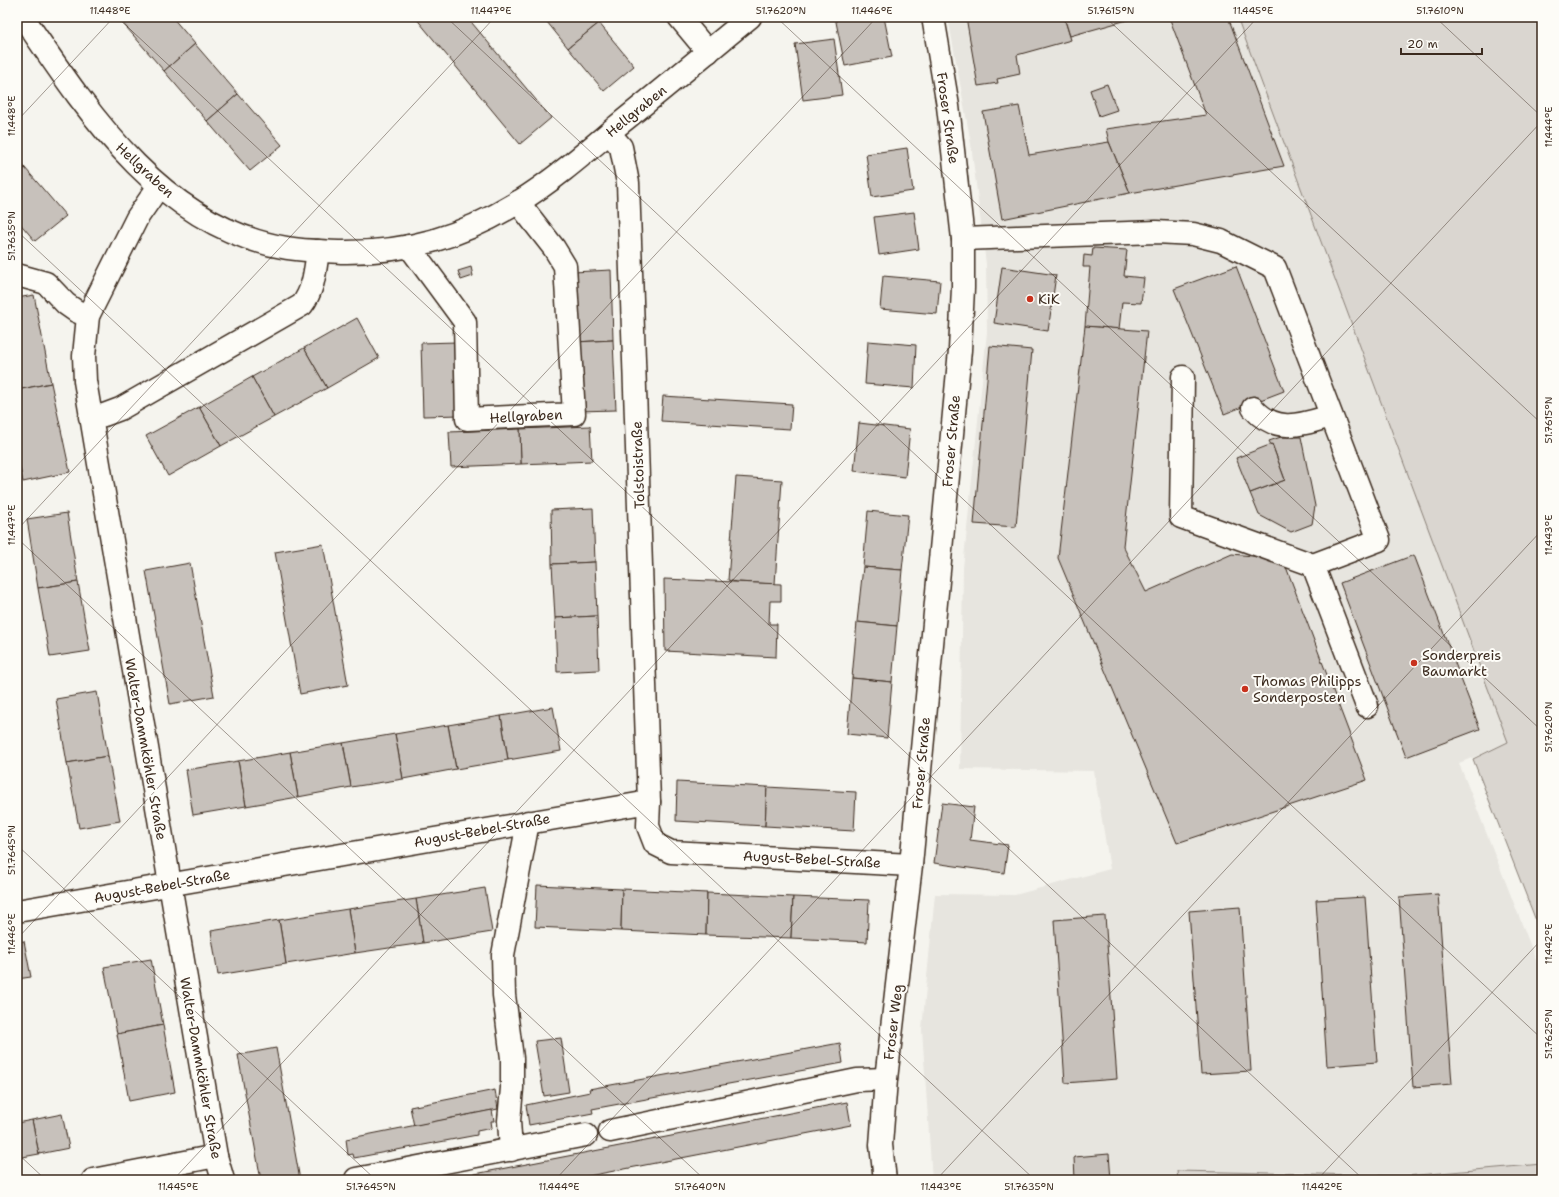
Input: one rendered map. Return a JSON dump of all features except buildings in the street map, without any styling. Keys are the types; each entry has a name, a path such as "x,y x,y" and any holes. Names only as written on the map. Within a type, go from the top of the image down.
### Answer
{"street":[{"name":"Hellgraben","path":"23,17 81,101 110,137 159,186 183,204 229,230 286,248 318,251 381,250 433,241 459,233 518,202 562,172 750,17"},
{"path":"679,17 708,52"},
{"name":"Froser Straße","path":"911,865 960,350 963,288 963,239 948,106 933,17"},
{"name":"Tolstoistraße","path":"609,133 621,146 628,183 649,802"},
{"name":"Walter-Dammköhler Straße","path":"159,186 136,218 88,316 85,336 84,374 169,885 216,1156 223,1180"},
{"name":"Hellgraben","path":"409,246 465,322 467,419 574,414 565,266 554,248 518,202"},
{"path":"963,239 1156,232 1193,234 1221,241 1275,268 1379,540 1313,565 1181,517 1183,377"},
{"path":"90,417 104,415 120,409 302,305 309,295 314,280 318,251"},
{"path":"17,275 46,283 66,304 76,311 88,316"},
{"path":"1253,408 1258,414 1281,426 1296,426 1331,416"},
{"path":"1313,565 1367,706"},
{"name":"August-Bebel-Straße","path":"17,911 649,802 648,826 655,844 671,852 911,865"},
{"path":"511,1150 509,1121 512,1088 512,1058 504,995 503,955 528,822"},
{"name":"Froser Weg","path":"885,1180 881,1146 886,1079 911,865"},
{"path":"610,1131 857,1080 886,1079"},
{"path":"356,1179 586,1135"},
{"path":"93,1180 216,1156"}],"shaded area":[{"path":"948,17 1237,17 1509,743 1459,763 1542,975 1542,1164 1406,1176 1178,1171 1178,1180 932,1180 922,1029 935,894 1015,895 1110,869 1094,771 960,769 963,568 987,332 986,264 971,144"},
{"path":"1237,17 1542,17 1542,936 1473,759 1508,742"},
{"path":"1542,1164 1542,1180 1178,1180 1177,1171 1406,1176"}],"place":[{"name":"KiK","path":"1030,299"},
{"name":"Sonderpreis Baumarkt","path":"1414,663"},
{"name":"Thomas Philipps Sonderposten","path":"1245,689"}]}
